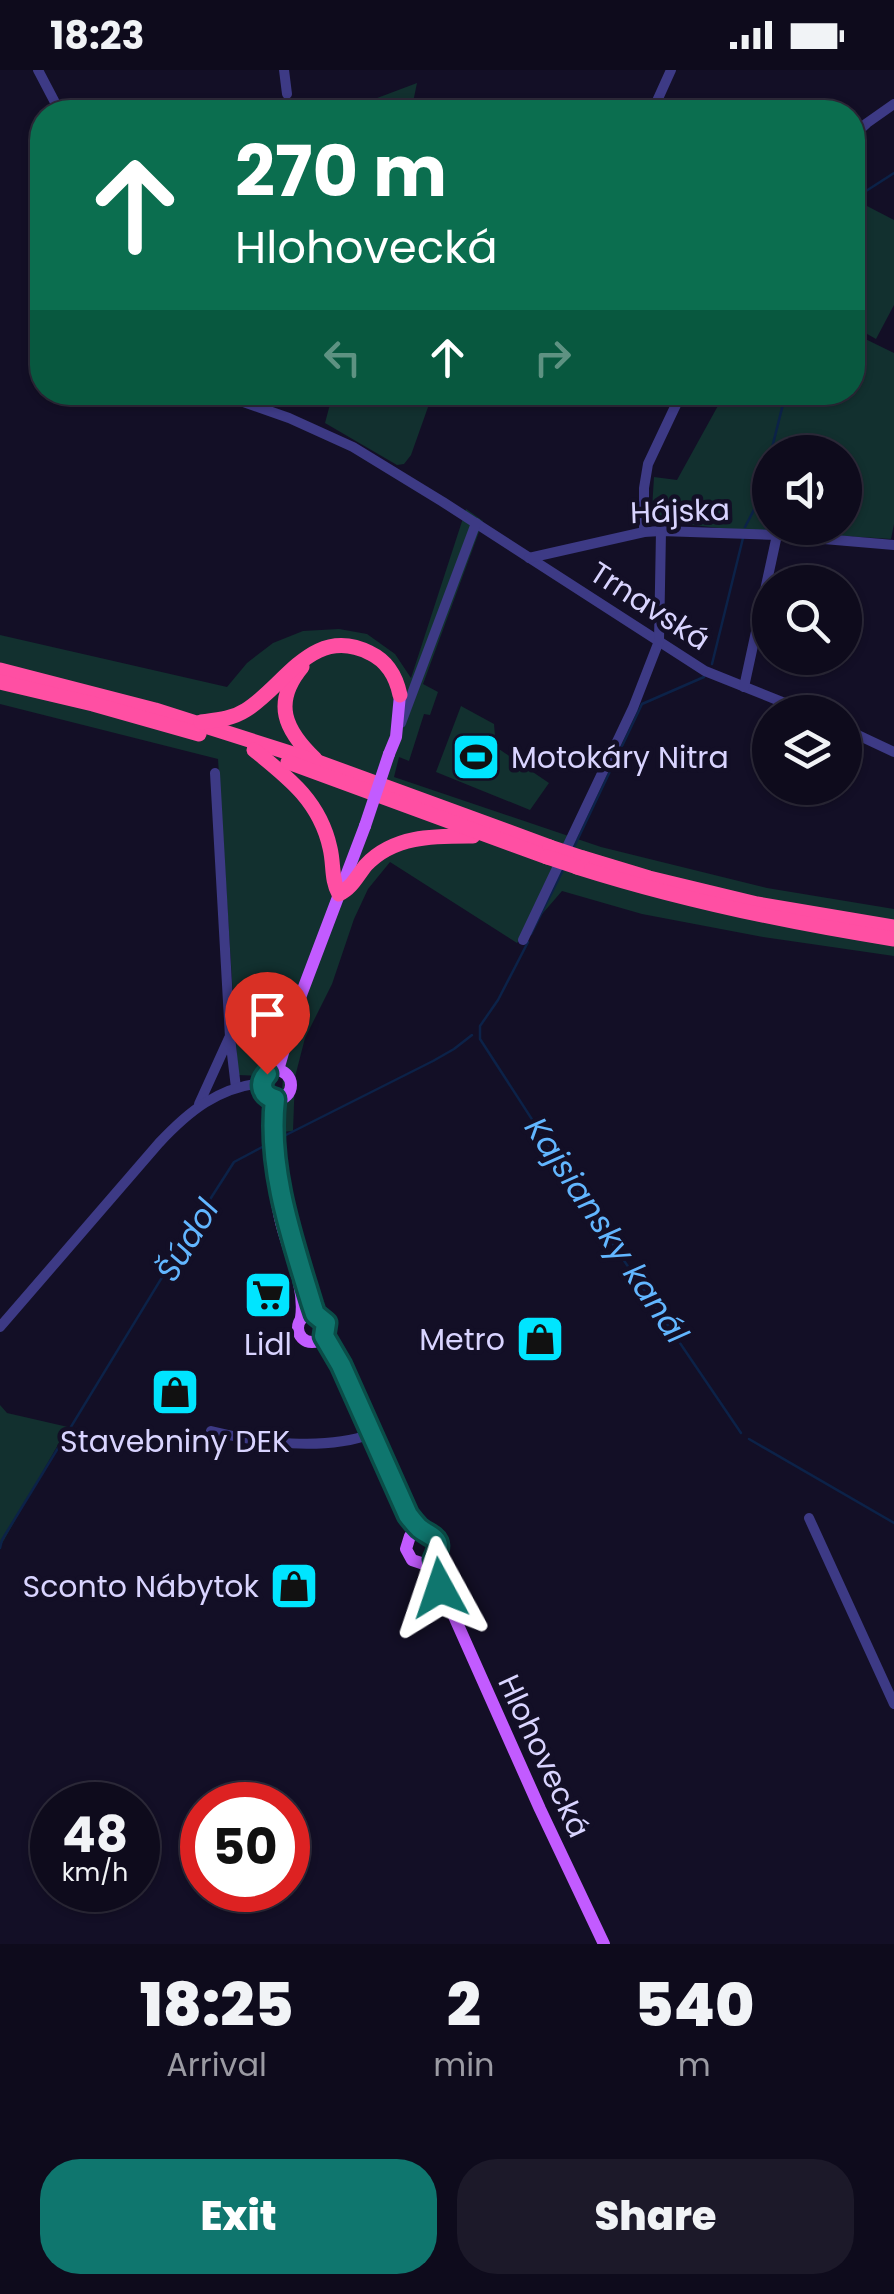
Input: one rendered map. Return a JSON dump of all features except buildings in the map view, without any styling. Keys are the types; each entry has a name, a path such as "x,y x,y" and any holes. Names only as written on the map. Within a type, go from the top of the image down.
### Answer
{"highway":[{"path":"197,723 228,718 246,710 300,661 337,647 366,651 383,662 407,693"},
{"path":"318,762 291,732 285,714 290,686 303,666 325,654 356,652 381,665 407,693"},
{"path":"0,670 97,694 318,762 646,889 753,915 894,939"},
{"path":"0,682 254,750 486,836 548,852"},
{"path":"254,750 291,780 315,808 328,837 338,894 348,890 364,867 381,852 402,842 430,836 486,836"},
{"path":"580,863 740,900 894,927"}],"main road":[{"path":"278,1070 296,1008 366,826 407,693"},
{"path":"256,1084 282,1054"},
{"path":"278,1070 287,1075 291,1085 285,1096 275,1099 256,1084 278,1070"},
{"path":"275,1099 274,1182 288,1249 303,1307 308,1316 326,1323 320,1339 308,1342 301,1337 298,1326 308,1316"},
{"path":"273,1142 308,1316"},
{"name":"Hlohovecká","path":"320,1339 341,1365 416,1534"},
{"name":"Hlohovecká","path":"416,1534 430,1534 437,1542 438,1550 427,1561 412,1560 407,1553 406,1544 416,1534"},
{"name":"Hlohovecká","path":"427,1561 604,1944"}],"street":[{"path":"38,70 54,100"},
{"path":"284,70 287,94"},
{"path":"657,100 671,70"},
{"path":"865,123 894,104"},
{"name":"Trnavská","path":"252,405 335,439 388,468 706,671 764,695"},
{"path":"644,532 648,464 676,405"},
{"path":"407,693 476,523"},
{"path":"523,940 633,708 659,641 662,531"},
{"name":"Hájska","path":"529,558 644,532 752,534"},
{"name":"Hájska","path":"862,543 894,546"},
{"path":"744,687 775,545"},
{"path":"862,737 894,752"},
{"path":"215,773 236,1088"},
{"path":"198,1105 230,1037"},
{"path":"0,1327 159,1143 198,1105 236,1088 256,1084"},
{"path":"211,1431 250,1441 322,1443 340,1443 371,1434"},
{"path":"809,1518 894,1704"}],"green space":[{"path":"417,83 413,100 372,100"},
{"path":"867,206 894,220 894,305 876,339 865,333"},
{"path":"865,339 894,353 891,539 862,537 862,435 752,435 752,530 667,522 655,516 654,477 677,480 718,405 865,405"},
{"path":"330,405 429,405 404,464 397,465 325,423"},
{"path":"466,509 483,521 423,684 438,692 430,715 424,714 409,761 399,757 394,777 601,847 767,888 894,909 894,956 642,914 562,891 517,943 390,862 368,889 332,984 305,1038 295,1077 293,1131 279,1132 283,1077 238,1075 218,759 0,704 0,635 227,687 247,663 273,643 303,631 339,629 367,634 395,654 411,678"},
{"name":"Motokáry Nitra","path":"461,706 494,724 496,747 549,783 530,810 436,772"},
{"path":"0,1405 7,1413 68,1427 0,1547"}],"waterway":[{"name":"Šúdol","path":"866,191 894,173"},
{"name":"Šúdol","path":"775,435 783,405"},
{"name":"Šúdol","path":"745,527 752,514"},
{"name":"Šúdol","path":"712,664 743,538"},
{"name":"Šúdol","path":"573,849 642,704 704,677"},
{"name":"Šúdol","path":"531,934 563,870"},
{"name":"Kajsiansky kanál","path":"528,942 480,1026 480,1039 741,1433"},
{"name":"Šúdol","path":"280,1138 433,1061 472,1035"},
{"name":"Šúdol","path":"0,1548 234,1162 268,1144"},
{"name":"Kajsiansky kanál","path":"749,1439 894,1523"}],"place":[{"name":"Motokáry Nitra","path":"476,757"},
{"name":"Lidl","path":"268,1295"},
{"name":"Metro","path":"540,1339"},
{"name":"Stavebniny DEK","path":"175,1392"},
{"name":"Sconto Nábytok","path":"294,1586"}],"route":[{"path":"267,1074 262,1089 275,1099 273,1148 289,1225 315,1314 326,1323 324,1336 341,1365 408,1515 437,1542 434,1559 440,1588"}]}
